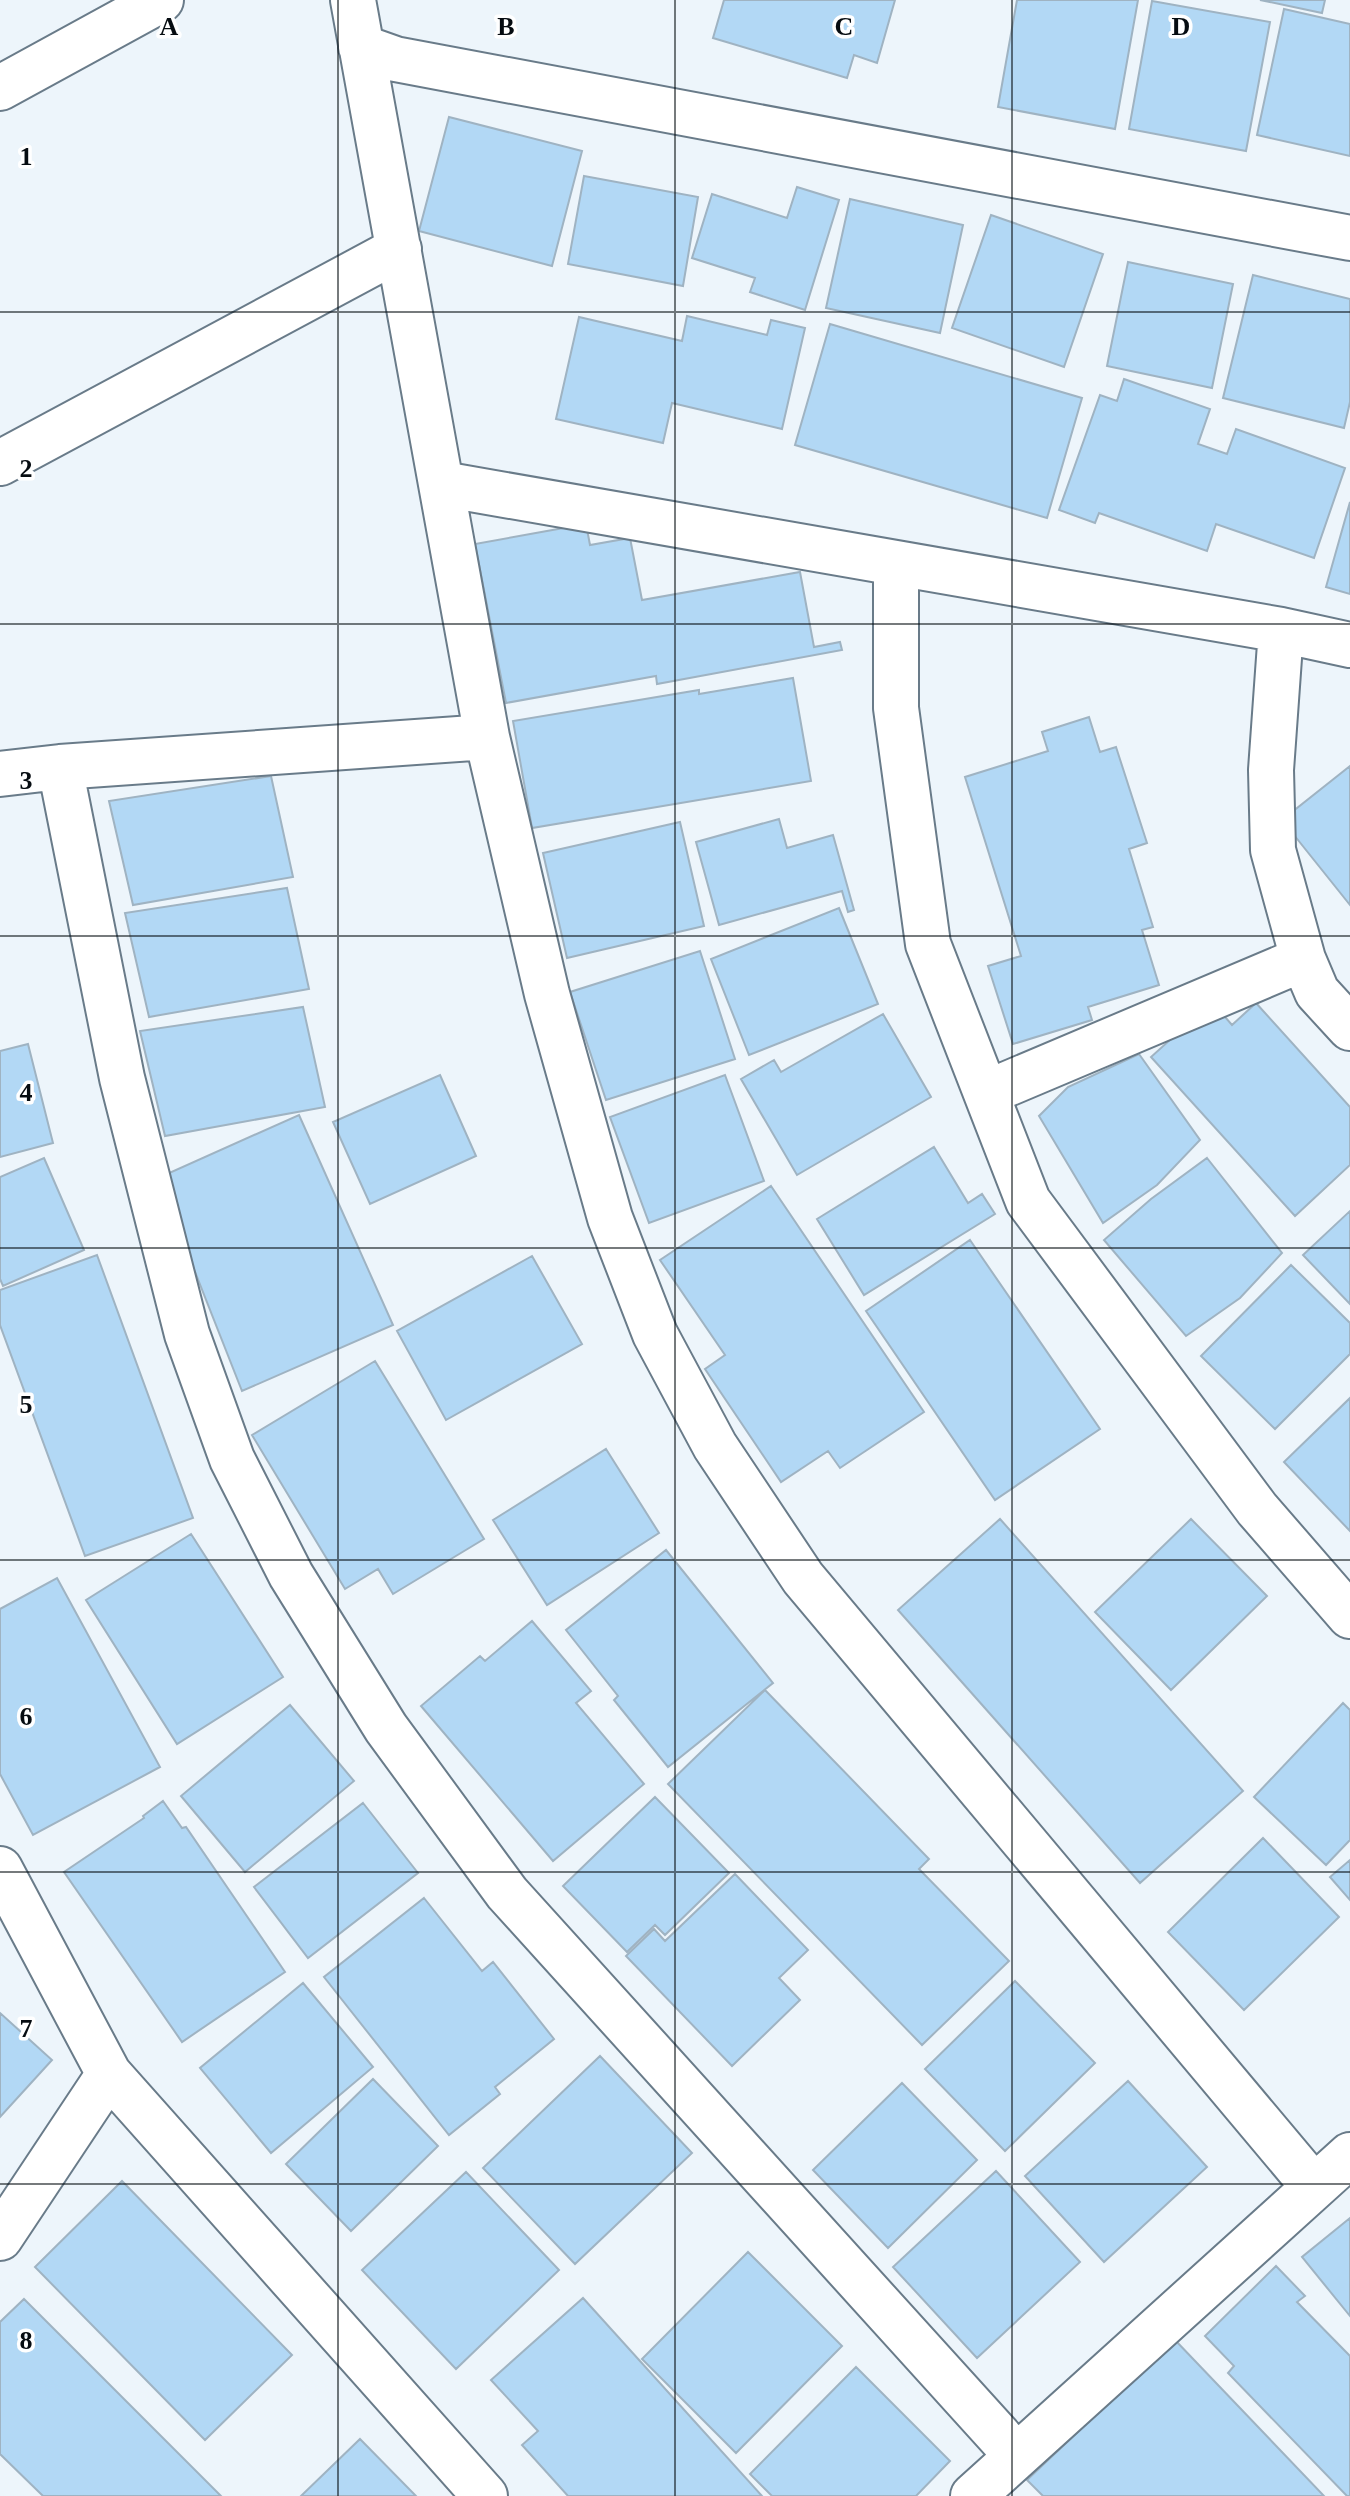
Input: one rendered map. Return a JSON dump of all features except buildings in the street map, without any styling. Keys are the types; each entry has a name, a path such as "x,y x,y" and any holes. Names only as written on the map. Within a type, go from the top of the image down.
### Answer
{"street":[{"path":"0,88 161,0"},
{"path":"353,0 487,737 547,994 610,1218 655,1334 715,1446 803,1578 1314,2187"},
{"path":"361,47 395,59 1350,238"},
{"path":"0,463 399,249"},
{"path":"442,484 1281,630 1350,645"},
{"path":"896,564 896,708 928,944 1028,1201 1257,1509 1350,1616"},
{"path":"1281,630 1271,770 1273,850 1303,959 1317,992 1350,1028"},
{"path":"0,774 60,767 487,737"},
{"path":"60,767 122,1078 187,1334 232,1459 291,1575 386,1728 507,1893 1017,2456"},
{"path":"986,1093 1303,959"},
{"path":"0,1869 109,2074 485,2496"},
{"path":"0,2238 109,2074"},
{"path":"973,2496 1350,2155"}]}
